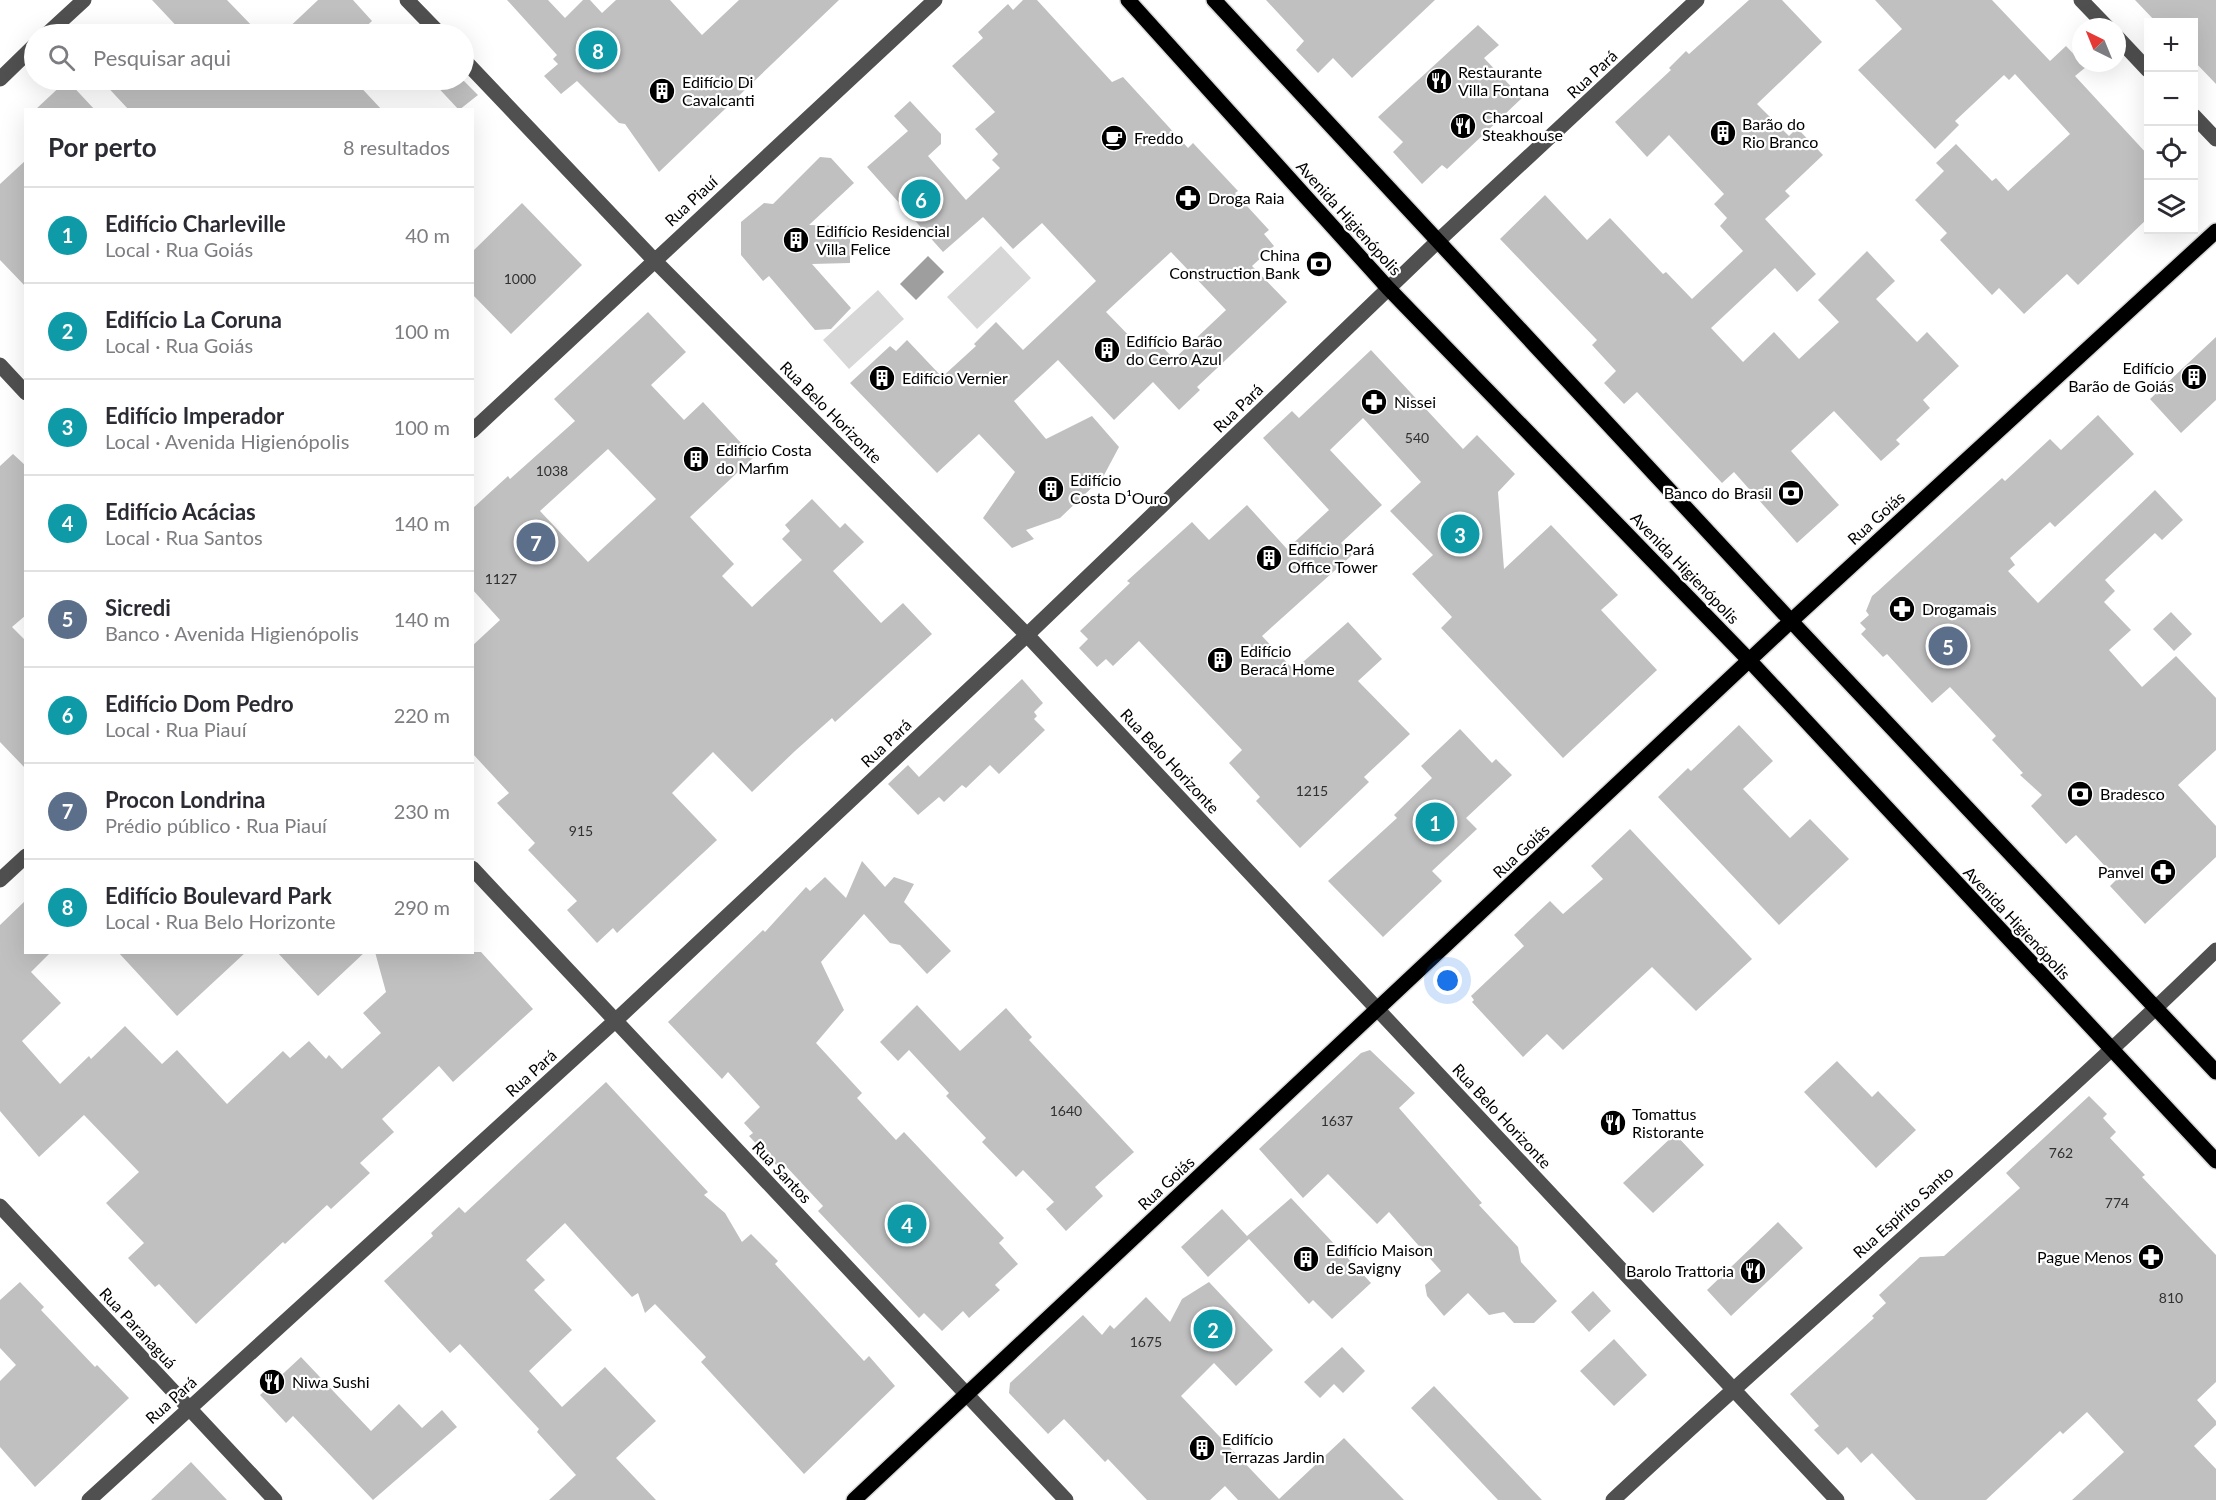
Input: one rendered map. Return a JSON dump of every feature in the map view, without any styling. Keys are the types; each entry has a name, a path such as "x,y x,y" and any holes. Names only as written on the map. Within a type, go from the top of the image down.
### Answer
{"main road":[{"name":"Avenida Higienópolis","path":"1128,0 1388,288 1749,660 2216,1161"},
{"path":"1214,0 1791,621 2216,1072"},
{"name":"Rua Goiás","path":"854,1500 1379,1010 1749,660 2216,231"}],"street":[{"path":"58,24 84,0"},
{"path":"407,0 430,24"},
{"name":"Rua Piauí","path":"474,429 935,0"},
{"name":"Rua Pará","path":"89,1500 615,1021 1027,635 1388,288 1697,0"},
{"path":"2081,0 2098,18"},
{"path":"2126,47 2144,66"},
{"path":"0,79 24,56"},
{"name":"Rua Belo Horizonte","path":"474,71 654,260 1027,635 1837,1500"},
{"path":"2198,121 2216,139"},
{"path":"0,365 24,391"},
{"path":"0,880 24,858"},
{"name":"Rua Santos","path":"474,870 1066,1500"},
{"name":"Rua Espírito Santo","path":"1613,1500 1732,1388 2112,1051 2216,950"},
{"name":"Rua Paranaguá","path":"0,1206 275,1500"}],"shaded area":[{"path":"1001,246 1031,278 977,329 947,297"},
{"path":"928,256 944,272 916,300 900,284"},
{"path":"878,290 904,319 849,369 823,340"}],"building":[{"path":"152,0 227,0 250,24 175,24"},
{"path":"318,0 353,0 372,21 369,24 293,24"},
{"path":"507,0 548,0 565,18 583,0 590,0 602,13 616,0 670,0 702,35 739,0 839,0 659,172 625,124 619,123 577,81 561,94 544,76 558,64 553,59 557,55"},
{"path":"1023,0 1037,0 1112,82 1123,77 1188,148 1193,143 1238,191 1235,193 1269,230 1264,234 1274,246 1252,266 1287,302 1197,387 1200,390 1179,410 1153,382 1114,420 1058,360 1014,401 1046,439 1092,416 1119,447 1103,477 1060,518 1026,530 1034,539 1012,548 983,518 1015,472 979,434 937,473 850,383 890,346 896,351 907,340 942,377 976,346 974,344 996,322 1023,350 1096,281 1042,223 1013,249 983,217 943,252 867,167 908,131 894,116 910,101 941,134 941,144 928,156 966,200 1000,168 992,160 998,154 975,129 995,112 952,66 983,38 978,32 1008,4 1013,10","holes":["1171,252 1226,310 1174,359 1150,334 1138,345 1106,312"]},
{"path":"1266,0 1435,0 1352,78 1333,58 1318,73 1296,50 1304,41"},
{"path":"1749,0 1782,0 1822,42 1757,104 1789,136 1797,128 1823,155 1785,191 1790,196 1765,219 1816,274 1797,292 1775,268 1711,328 1743,362 1774,332 1799,359 1839,322 1818,300 1867,251 1895,281 1876,299 1917,342 1927,332 1959,366 1923,400 1930,408 1896,440 1900,444 1881,461 1834,411 1791,451 1839,505 1797,543 1734,472 1722,483 1637,392 1624,404 1604,383 1616,371 1592,345 1597,340 1500,239 1545,195 1587,240 1610,218 1663,274 1666,272 1692,299 1743,251 1720,226 1727,218 1714,204 1724,194 1669,135 1647,157 1615,122 1671,70 1669,68 1686,51 1689,54"},
{"path":"1875,0 1992,0 2050,61 2066,46 2072,52 2072,72 2080,72 2075,76 2144,151 2144,222 2078,285 2067,274 2024,314 1999,288 1992,295 1940,240 1947,233 1915,200 1944,171 1936,163 1956,144 1992,181 1996,178 2008,191 2070,134 2015,74 2009,80 2004,75 1955,121 1959,125 1935,149 1858,70 1902,29"},
{"path":"2135,0 2216,0 2216,84 2198,65 2198,18 2152,18"},
{"path":"1478,25 1499,45 1484,58 1522,98 1447,169 1442,165 1422,184 1393,152 1403,142 1378,117"},
{"path":"56,90 76,90 93,108 37,108"},
{"path":"110,90 363,90 380,108 127,108"},
{"path":"440,90 473,90 478,95 462,108 457,108"},
{"name":"Edifício Residencial Villa Felice","path":"820,157 831,158 854,183 809,225 850,226 850,263 812,264 851,308 831,329 815,330 769,276 763,281 741,255 741,222 764,203 773,204"},
{"path":"24,162 24,285 0,260 0,184"},
{"path":"522,203 582,265 511,334 474,296 474,250"},
{"path":"648,312 686,352 651,385 684,420 703,402 754,457 690,517 734,564 722,576 752,607 802,560 782,539 790,531 785,525 812,499 840,528 845,523 864,542 833,571 881,623 903,603 932,634 835,722 832,718 752,792 713,752 672,793 717,840 617,933 613,928 597,943 567,910 577,901 528,850 535,843 497,803 509,793 474,755 474,644 500,620 474,591 474,507 508,476 510,479 575,421 554,399","holes":["608,449 656,499 588,562 540,511"]},
{"name":"Edifício Barão de Goiás","path":"2216,337 2216,400 2181,433 2150,399"},
{"path":"1371,350 1463,449 1477,435 1515,474 1498,492 1504,569 1551,525 1618,595 1601,610 1657,670 1563,758 1441,628 1452,617 1412,574 1433,555 1390,511 1421,482 1363,418 1330,450 1382,505 1341,543 1352,555 1262,636 1294,670 1348,622 1382,659 1358,681 1410,734 1364,777 1369,782 1300,848 1256,801 1260,797 1229,763 1242,750 1139,641 1113,666 1106,659 1097,667 1079,648 1088,639 1080,631 1130,583 1127,581 1192,522 1209,540 1247,505 1287,549 1329,510 1263,438 1292,411 1299,418"},
{"path":"2098,415 2134,454 2055,527 2050,522 2010,558 2015,565 2008,571 2038,603 2155,490 2183,520 2162,540 2155,533 2105,580 2115,591 2104,602 2131,630 2109,650 2142,687 2176,656 2216,698 2216,750 2178,785 2216,826 2216,857 2145,924 2110,886 2117,879 2076,835 2066,844 2031,806 2042,795 2020,775 2023,773 1992,740 1996,736 1950,687 1932,703 1887,654 1883,657 1861,634 1866,629 1860,623 1869,615 1866,611 1872,596 2002,478 2005,481 2050,439 2061,450"},
{"path":"13,454 24,464 24,617 12,627 24,639 24,767 0,742 0,466"},
{"path":"2171,612 2192,634 2174,651 2153,629"},
{"path":"1022,679 1043,703 1034,712 1037,716 1034,719 1045,730 999,774 990,765 966,788 962,785 944,802 939,797 918,815 888,784 908,765 919,777"},
{"path":"1739,725 1773,761 1743,789 1790,838 1810,819 1849,859 1779,925 1658,797 1688,768 1691,771"},
{"path":"1460,729 1492,763 1496,759 1512,775 1466,818 1477,829 1432,871 1442,881 1383,937 1328,881 1397,818 1394,815 1432,778 1421,766"},
{"path":"1630,829 1752,959 1696,1011 1652,967 1563,1050 1547,1034 1523,1057 1472,1002 1474,1000 1471,996 1524,946 1514,935 1550,901 1563,914 1603,879 1591,866"},
{"path":"862,861 885,887 894,877 914,884 904,902 951,951 927,974 900,945 890,943 864,914 821,962 844,1010 816,1043 862,1093 857,1098 896,1140 904,1132 1004,1238 999,1243 1018,1264 995,1285 1000,1290 969,1318 963,1311 942,1331 924,1313 919,1318 818,1211 823,1206 782,1162 778,1167 749,1136 753,1133 744,1123 760,1107 728,1072 722,1079 668,1022 763,930 765,932 806,887 810,891 825,877 846,898"},
{"path":"24,902 24,954 49,954 31,972 61,1003 22,1041 60,1084 89,1056 91,1059 125,1026 162,1064 177,1050 227,1104 283,1051 290,1058 309,1041 326,1059 329,1055 342,1069 381,1033 363,1013 386,992 376,954 474,954 474,952 481,952 533,1009 453,1082 439,1066 382,1119 394,1132 360,1163 370,1173 331,1209 327,1205 285,1244 283,1242 196,1324 159,1284 155,1287 128,1258 144,1243 106,1203 139,1172 84,1115 39,1157 0,1111 0,925"},
{"path":"120,954 244,954 177,1016"},
{"path":"279,954 363,954 318,996"},
{"path":"917,1005 960,1051 1006,1008 1032,1037 1029,1040 1134,1152 1095,1187 1103,1196 1066,1231 1046,1209 1054,1202 1023,1170 1016,1177 982,1142 986,1138 946,1096 949,1093 909,1050 898,1061 880,1042"},
{"path":"1370,1050 1415,1093 1399,1108 1482,1203 1479,1205 1518,1247 1521,1262 1557,1301 1534,1323 1514,1323 1504,1312 1489,1315 1468,1293 1444,1316 1427,1296 1425,1285 1441,1271 1389,1212 1377,1224 1328,1174 1303,1198 1259,1149 1361,1053"},
{"path":"1837,1061 1872,1097 1878,1091 1916,1130 1876,1168 1804,1092"},
{"path":"606,1082 708,1192 704,1195 725,1213 742,1242 751,1234 778,1261 775,1264 864,1361 869,1356 895,1386 804,1474 701,1362 706,1357 655,1304 645,1313 638,1293 632,1297 565,1223 526,1260 545,1280 534,1290 572,1330 529,1371 562,1407 605,1367 656,1421 616,1458 656,1500 549,1500 576,1475 537,1432 539,1429 460,1344 450,1353 384,1281 433,1236 431,1233 459,1207 465,1213"},
{"path":"2089,1096 2107,1114 2103,1118 2116,1132 2110,1138 2145,1175 2142,1177 2216,1255 2216,1382 2197,1400 2216,1421 2216,1425 2194,1446 2216,1469 2216,1500 2072,1500 2124,1452 2087,1412 2063,1434 2060,1431 1986,1500 1916,1500 1872,1453 1861,1463 1847,1447 1838,1455 1814,1430 1819,1426 1790,1394 1874,1318 1872,1316 1886,1303 1879,1295 1920,1257 1944,1256 2020,1188 2006,1173"},
{"path":"1675,1134 1704,1165 1653,1213 1623,1183"},
{"name":"Edifício Maison de Savigny","path":"1291,1198 1371,1283 1332,1319 1313,1300 1309,1304 1249,1239 1208,1277 1181,1247 1222,1209 1247,1236"},
{"path":"1778,1222 1803,1248 1731,1316 1707,1290"},
{"path":"20,1282 44,1307 41,1310 95,1367 97,1365 129,1398 35,1487 0,1447 0,1381 16,1365 0,1348 0,1300"},
{"path":"1209,1282 1273,1350 1236,1386 1214,1363 1181,1396 1279,1499 1344,1438 1404,1500 1238,1500 1225,1486 1210,1500 1147,1500 1108,1459 1105,1462 1064,1419 1048,1434 1009,1393 1010,1383 1083,1315 1102,1335 1110,1325 1114,1329 1146,1297 1170,1322 1182,1299"},
{"path":"1593,1291 1611,1311 1589,1332 1571,1312"},
{"path":"1614,1339 1647,1375 1614,1406 1580,1371"},
{"path":"1342,1347 1365,1371 1343,1393 1334,1384 1320,1398 1304,1382"},
{"path":"301,1357 371,1431 399,1404 422,1428 442,1410 457,1427 373,1500 293,1416 286,1423 260,1395"},
{"path":"1434,1386 1542,1500 1498,1500 1411,1408"},
{"path":"191,1462 227,1500 151,1500"}],"place":[{"name":"Edifício Boulevard Park","path":"598,50"},
{"name":"Restaurante Villa Fontana","path":"1439,81"},
{"name":"Edifício Di Cavalcanti","path":"662,91"},
{"name":"Charcoal Steakhouse","path":"1463,126"},
{"name":"Barão do Rio Branco","path":"1723,133"},
{"name":"Freddo","path":"1114,138"},
{"name":"Droga Raia","path":"1188,198"},
{"name":"Edifício Dom Pedro","path":"921,199"},
{"name":"Edifício Residencial Villa Felice","path":"796,240"},
{"name":"China Construction Bank","path":"1319,264"},
{"name":"Edifício Barão do Cerro Azul","path":"1107,350"},
{"name":"Edifício Barão de Goiás","path":"2194,377"},
{"name":"Edifício Vernier","path":"882,378"},
{"name":"Nissei","path":"1374,402"},
{"name":"Edifício Costa do Marfim","path":"696,459"},
{"name":"Edifício Costa D¹Ouro","path":"1051,489"},
{"name":"Banco do Brasil","path":"1791,493"},
{"name":"Edifício Imperador","path":"1460,534"},
{"name":"Procon Londrina","path":"536,542"},
{"name":"Edifício Pará Office Tower","path":"1269,558"},
{"name":"Drogamais","path":"1902,609"},
{"name":"Sicredi","path":"1948,646"},
{"name":"Edifício Beracá Home","path":"1220,660"},
{"name":"Bradesco","path":"2080,794"},
{"name":"Edifício Charleville","path":"1435,822"},
{"name":"Panvel","path":"2163,872"},
{"name":"Tomattus Ristorante","path":"1613,1123"},
{"name":"Edifício Acácias","path":"907,1224"},
{"name":"Pague Menos","path":"2151,1257"},
{"name":"Edifício Maison de Savigny","path":"1306,1259"},
{"name":"Barolo Trattoria","path":"1753,1271"},
{"name":"Edifício La Coruna","path":"1213,1329"},
{"name":"Niwa Sushi","path":"272,1382"},
{"name":"Edifício Terrazas Jardin","path":"1202,1448"}]}
